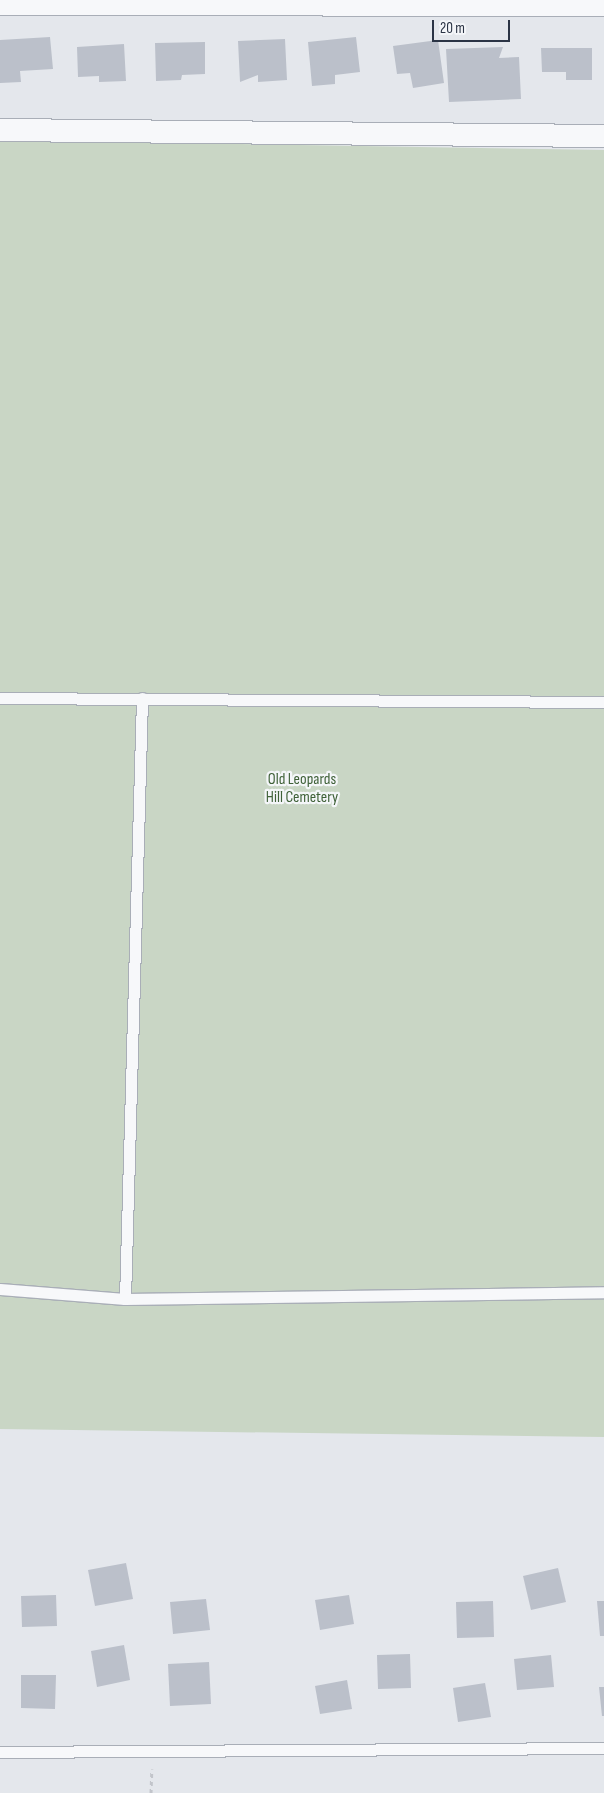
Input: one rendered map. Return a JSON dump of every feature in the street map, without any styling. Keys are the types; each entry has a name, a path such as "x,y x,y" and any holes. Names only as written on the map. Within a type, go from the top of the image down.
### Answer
{"street":[{"path":"0,4 350,2 604,5"},
{"path":"0,130 604,136"}],"lane":[{"path":"0,698 604,702"},
{"path":"125,1299 142,698"},
{"path":"0,1290 125,1299 604,1292"},
{"path":"0,1752 604,1748"}],"green space":[{"name":"Old Leopards Hill Cemetery","path":"0,140 604,150 604,1437 0,1429"}],"building":[{"path":"50,37 53,69 20,71 21,82 0,83 0,40"},
{"path":"356,37 360,72 335,75 335,84 312,86 308,42"},
{"path":"285,39 287,80 258,82 258,75 240,82 238,41"},
{"path":"438,40 444,83 413,88 410,73 397,74 393,46"},
{"path":"205,42 205,74 182,75 181,80 156,81 155,43"},
{"path":"124,44 126,81 99,82 99,76 78,77 77,47"},
{"path":"503,47 499,58 519,57 521,99 449,102 446,49"},
{"path":"541,48 592,48 592,80 566,80 566,72 542,72"},
{"path":"126,1563 133,1599 95,1606 88,1570"},
{"path":"558,1568 566,1602 531,1610 523,1576"},
{"path":"56,1595 57,1626 22,1627 21,1596"},
{"path":"349,1595 354,1624 320,1630 315,1600"},
{"path":"206,1599 210,1630 173,1634 170,1602"},
{"path":"493,1601 494,1637 457,1638 456,1602"},
{"path":"597,1601 604,1601 604,1636 600,1636"},
{"path":"124,1645 130,1680 97,1687 91,1651"},
{"path":"410,1654 411,1688 378,1689 377,1655"},
{"path":"551,1655 554,1687 517,1690 514,1659"},
{"path":"209,1662 211,1704 170,1706 168,1664"},
{"path":"21,1675 56,1675 55,1709 21,1708"},
{"path":"347,1680 352,1709 320,1714 315,1686"},
{"path":"485,1683 491,1717 458,1722 453,1688"},
{"path":"599,1687 604,1687 604,1716 602,1716"}]}
